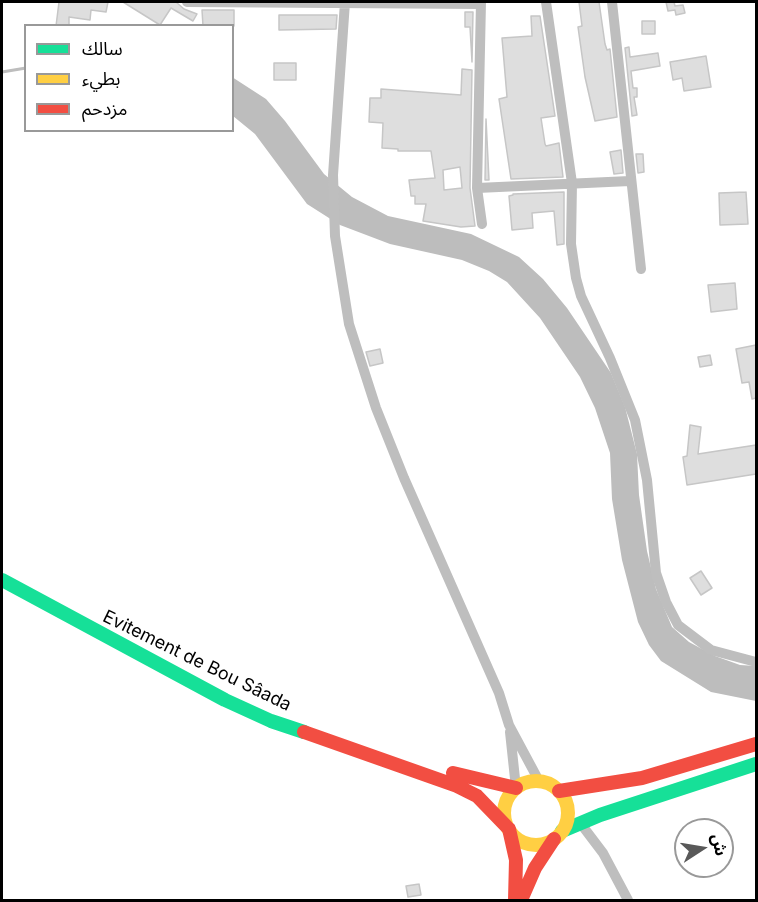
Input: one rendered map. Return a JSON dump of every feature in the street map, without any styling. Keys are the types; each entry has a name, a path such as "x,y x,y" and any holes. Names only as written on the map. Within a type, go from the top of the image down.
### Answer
{"main road":[{"name":"Evitement de Bou Sâada","path":"2,564 227,688 281,712 426,765 477,780 516,788"},
{"name":"Evitement de Bou Sâada","path":"2,580 225,700 271,721 457,786 477,796 508,828"},
{"path":"559,791 642,778 756,744"},
{"path":"508,828 524,843 535,845 545,843 600,815 756,764"},
{"path":"515,900 516,860 505,819 505,805 516,788 527,782 539,781 550,784 559,791 568,811 567,822 535,868 521,900"}],"street":[{"path":"187,2 481,3 477,188 482,224"},
{"path":"546,2 572,183 571,244 576,278 581,296 636,420 647,480 656,573 666,602 678,626 711,650 756,662"},
{"path":"612,2 641,269"},
{"path":"345,3 333,175 335,236 349,324 376,408 404,478 499,693 509,725 539,781"},
{"path":"477,188 630,181"},
{"path":"509,725 516,788"},
{"path":"581,824 603,853 628,900"}],"shaded area":[{"path":"234,78 266,99 324,174 352,197 388,216 471,234 519,257 543,279 567,308 611,373 625,407 637,454 639,495 647,551 656,589 672,627 689,642 715,656 740,665 756,666 756,701 711,692 661,661 649,645 638,622 622,560 612,499 610,453 595,408 580,377 540,318 507,282 489,271 462,260 390,244 340,225 307,204 255,134 234,117"}],"building":[{"path":"59,2 108,2 106,12 91,10 90,20 69,17 69,24 56,24"},
{"path":"123,2 176,2 184,9 197,14 193,21 171,8 158,24"},
{"path":"579,2 599,2 605,44 607,50 610,49 617,117 595,121 585,77 578,27 582,26"},
{"path":"666,2 674,2 675,6 683,5 685,13 676,15 675,10 668,11"},
{"path":"202,10 234,10 234,24 203,24"},
{"path":"465,12 473,12 472,62 470,27 465,27"},
{"path":"279,15 337,15 336,29 279,30"},
{"path":"531,16 540,16 555,116 541,118 545,144 546,146 559,143 563,177 511,179 499,99 507,97 502,38 532,36"},
{"path":"642,21 655,21 655,34 642,34"},
{"path":"629,47 630,57 658,53 660,66 631,71 633,88 637,88 637,97 634,97 637,115 632,116 625,48"},
{"path":"706,56 711,87 684,91 682,78 673,80 670,62"},
{"path":"274,63 296,63 296,80 274,80"},
{"path":"462,69 472,70 470,188 475,226 461,227 423,221 426,204 415,204 415,196 411,196 409,180 435,178 431,151 398,151 398,149 382,148 383,123 369,122 370,98 381,98 381,89 461,95","holes":["460,167 462,188 444,190 443,170"]},
{"path":"486,119 489,180 485,180"},
{"path":"621,150 623,173 614,174 610,152"},
{"path":"636,154 643,154 644,172 638,173"},
{"path":"564,192 564,244 557,245 554,211 532,213 533,228 512,230 509,196"},
{"path":"746,192 748,224 720,225 719,193"},
{"path":"735,283 737,309 711,312 708,285"},
{"path":"756,345 756,398 752,399 749,382 742,383 736,349"},
{"path":"380,349 383,363 370,366 366,352"},
{"path":"710,355 712,365 700,367 698,357"},
{"path":"690,425 701,427 698,454 756,445 756,474 687,485 683,457 687,456"},
{"path":"701,571 712,588 701,595 690,578"},
{"path":"419,884 421,895 408,897 406,886"}],"waterway":[{"path":"2,72 24,68"}],"traffic: fast":[{"path":"2,580 225,700 271,721 304,732"},
{"path":"562,831 600,815 756,764"}],"traffic: slow":[{"path":"536,781 554,787 562,795 568,813 562,831 554,839 536,845 518,839 510,831 504,813 510,795 518,787 536,781"}],"traffic: jam":[{"path":"304,732 457,786 477,796 507,827"},
{"path":"559,791 642,778 756,744"},
{"path":"453,773 516,788"},
{"path":"509,829 516,860 515,900"},
{"path":"521,900 535,868 554,839"}]}
